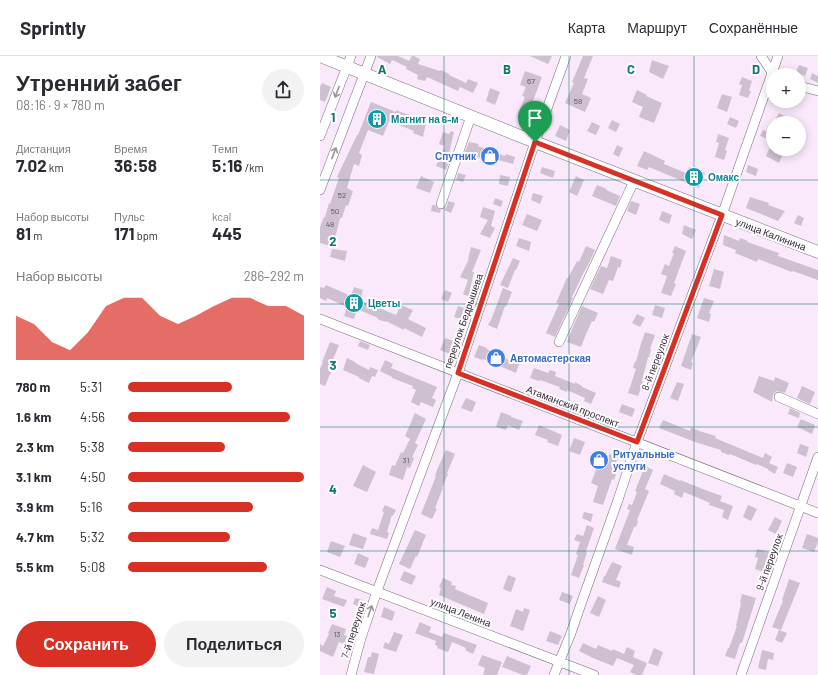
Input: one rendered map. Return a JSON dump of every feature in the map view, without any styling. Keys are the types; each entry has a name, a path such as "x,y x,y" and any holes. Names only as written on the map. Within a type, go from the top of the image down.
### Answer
{"main road":[{"name":"улица Калинина","path":"320,56 349,61 365,74 634,181 818,252"}],"street":[{"path":"320,190 371,56"},
{"name":"переулок Бедрышева","path":"377,592 458,373 535,142 566,56"},
{"path":"761,56 771,68"},
{"name":"8-й переулок","path":"776,68 778,56"},
{"path":"320,136 349,61"},
{"path":"806,88 818,91"},
{"name":"8-й переулок","path":"554,675 571,633 637,442 766,97"},
{"path":"441,204 471,116"},
{"path":"559,342 634,181"},
{"name":"Атаманский проспект","path":"320,319 818,513"},
{"path":"779,397 818,414"},
{"name":"9-й переулок","path":"741,675 818,457"},
{"name":"улица Ленина","path":"320,570 594,675"},
{"name":"7-й переулок","path":"351,675 361,638 377,592"}],"building":[{"path":"377,56 398,56 409,61 412,56 414,56 420,59 418,64 440,71 441,70 466,83 468,79 478,83 473,93 460,87 458,91 427,77 425,81 417,79 418,75 406,69 407,67 392,60 390,64"},
{"path":"530,56 552,56 548,64"},
{"path":"583,56 593,56 584,78 588,79 582,94 591,98 585,112 565,103 574,83 572,82"},
{"path":"652,60 669,66 663,79 649,72"},
{"path":"799,65 808,68 806,73 806,68 798,68"},
{"path":"525,71 542,77 527,117 518,114 525,97 522,96 526,87 520,85"},
{"path":"812,73 818,76 818,83 810,79"},
{"path":"742,77 752,81 749,91 751,91 748,98 739,95 742,85 739,84"},
{"path":"322,83 331,87 325,102 320,100 320,87"},
{"path":"490,88 500,92 495,105 486,101"},
{"path":"637,90 662,103 654,123 639,117 643,107 632,102"},
{"path":"722,94 732,97 727,112 717,108"},
{"path":"371,102 396,112 396,110 412,116 411,118 426,123 423,137 413,133 414,131 389,121 383,136 368,130 359,153 362,155 359,166 354,164 347,188 353,191 348,206 346,205 342,218 340,218 333,247 320,243 320,227 339,178 337,177 358,135"},
{"path":"779,113 785,116 777,116"},
{"path":"730,117 739,121 736,128 727,124"},
{"path":"612,120 620,124 616,132 608,128"},
{"path":"592,122 600,126 596,135 587,131"},
{"path":"560,125 570,130 566,141 555,136"},
{"path":"763,130 766,131 766,138 760,136"},
{"path":"451,131 454,132 448,158 450,159 446,170 436,166 445,146 439,144 443,132 449,134"},
{"path":"718,134 729,138 725,150 727,151 724,160 715,157 719,143 716,142"},
{"path":"469,142 479,144 478,146 505,156 506,154 515,157 513,164 495,159 494,163 475,156 464,154"},
{"path":"617,145 623,148 619,157 613,154"},
{"path":"644,151 665,161 664,164 686,173 689,167 705,173 699,188 649,167 647,170 637,166"},
{"path":"766,156 782,156 779,163"},
{"path":"748,165 758,169 756,176 746,172"},
{"path":"542,167 555,171 553,178 540,173"},
{"path":"458,173 466,175 463,182 456,180"},
{"path":"500,175 510,177 508,186 499,184"},
{"path":"421,176 434,182 430,193 416,188"},
{"path":"576,176 584,180 577,196 569,192"},
{"path":"597,185 620,196 616,206 592,196"},
{"path":"533,193 543,196 540,204 531,200"},
{"path":"750,197 769,203 768,205 785,211 778,221 746,208"},
{"path":"495,198 503,201 501,207 493,204"},
{"path":"448,201 455,203 451,213 444,210"},
{"path":"631,201 640,204 636,215 627,211"},
{"path":"432,205 435,205 441,210 440,213 431,211"},
{"path":"483,207 495,211 491,226 495,228 490,238 480,234 488,220 480,217"},
{"path":"662,211 672,215 669,224 659,220"},
{"path":"527,214 542,220 537,231 522,225"},
{"path":"798,215 804,218 801,226 794,223"},
{"path":"684,225 696,230 692,239 682,234"},
{"path":"724,235 739,241 740,238 748,241 747,242 779,253 778,256 818,270 818,280 758,259 757,262 735,253 736,250 723,245"},
{"path":"519,238 531,242 529,251 516,246"},
{"path":"586,246 595,250 572,297 573,298 555,337 546,333 559,304 556,303 567,278 577,261 579,262"},
{"path":"675,246 686,251 674,283 676,284 671,296 661,293 667,276 661,274 665,264 669,266"},
{"path":"471,247 481,250 472,272 474,272 470,289 473,290 470,297 463,294 468,280 460,277 469,259"},
{"path":"332,249 347,251 345,261 330,257"},
{"path":"611,256 622,260 620,268 618,267 613,281 609,280 603,294 590,289 601,266 607,268"},
{"path":"513,258 520,261 508,288 500,285"},
{"path":"714,269 724,272 720,289 709,286"},
{"path":"326,285 351,296 354,287 363,290 360,300 396,315 401,305 413,310 408,319 426,328 422,337 404,328 404,330 386,321 377,319 378,318 357,309 354,319 344,316 347,307 327,298 326,301 320,298 320,287 324,288"},
{"path":"503,288 512,292 506,307 505,306 497,329 488,325"},
{"path":"445,290 452,293 448,302 441,299"},
{"path":"704,298 714,301 709,313 711,314 709,322 697,318"},
{"path":"655,305 665,308 662,318 652,315"},
{"path":"458,306 467,309 464,320 454,317"},
{"path":"582,306 598,313 594,322 592,321 581,347 567,342"},
{"path":"637,314 645,318 640,327 632,323"},
{"path":"645,332 655,335 638,396 628,393 636,369 633,368"},
{"path":"692,334 701,337 691,362 693,363 691,370 681,366"},
{"path":"445,338 456,342 452,355 440,350"},
{"path":"360,341 370,345 368,350 358,346"},
{"path":"330,342 339,345 328,371 331,372 325,386 320,384 320,369"},
{"path":"479,345 501,355 501,357 519,364 516,373 483,359 474,357"},
{"path":"347,358 369,370 370,367 378,370 375,377 372,376 369,383 343,370"},
{"path":"385,360 393,364 391,368 437,387 432,398 436,400 433,407 421,402 419,406 411,402 416,390 412,388 413,386 392,378 380,371"},
{"path":"534,368 548,373 550,370 556,372 555,376 575,384 575,382 596,393 591,404 584,401 585,398 567,390 567,392 559,389 560,387 530,378"},
{"path":"759,376 774,381 775,377 789,383 785,393 776,391 773,395 772,402 753,392"},
{"path":"677,382 684,384 678,401 670,398"},
{"path":"802,386 815,392 810,404 797,398"},
{"path":"466,398 476,402 472,412 461,408"},
{"path":"622,404 635,409 632,417 619,412"},
{"path":"790,408 800,413 799,418 788,414"},
{"path":"501,412 523,421 519,430 508,425 506,430 496,427"},
{"path":"415,413 426,419 415,443 418,445 412,457 414,458 410,468 407,467 403,480 389,475 392,465 395,466 401,452 403,453 410,439 405,436"},
{"path":"801,419 815,425 812,434 797,427"},
{"path":"663,420 690,431 691,427 716,436 715,438 763,458 765,453 772,457 769,463 778,467 775,474 757,464 756,465 730,454 721,452 721,450 659,428"},
{"path":"539,425 562,435 558,446 535,435"},
{"path":"574,438 585,442 580,455 569,451"},
{"path":"800,444 809,447 806,457 797,453"},
{"path":"446,450 455,454 435,508 437,509 432,519 421,514"},
{"path":"609,454 618,456 613,473 616,474 614,480 612,479 603,505 593,502 598,486 591,483 598,465 591,462 593,455 608,460"},
{"path":"787,463 797,467 793,477 783,473"},
{"path":"363,465 376,472 367,492 353,486"},
{"path":"645,466 653,470 645,489 649,491 637,520 636,527 634,527 627,545 634,547 632,555 615,549 630,510 627,509 629,504 632,505 637,492 635,491"},
{"path":"664,474 722,496 720,501 733,506 728,520 722,517 724,510 709,505 710,503 684,492 682,498 674,494 675,491 660,484"},
{"path":"385,505 396,510 393,516 392,515 387,532 389,533 387,539 370,534 372,528 378,530 384,512 382,511"},
{"path":"748,505 757,509 751,521 743,517"},
{"path":"584,512 593,514 591,522 582,518"},
{"path":"775,517 782,521 776,534 768,530"},
{"path":"587,525 594,528 579,578 571,575 578,555 576,554 580,542 574,540 577,534 583,536"},
{"path":"415,530 426,535 417,557 416,556 410,569 399,564"},
{"path":"353,533 367,538 363,549 349,545"},
{"path":"807,534 818,538 814,552 802,548"},
{"path":"331,541 345,546 340,557 327,552"},
{"path":"757,549 770,552 764,572 755,569 758,558 755,557"},
{"path":"358,553 369,558 365,568 354,564"},
{"path":"612,562 622,566 616,580 621,582 619,588 602,582"},
{"path":"404,571 416,576 412,585 400,580"},
{"path":"508,575 516,578 511,592 503,589"},
{"path":"443,578 452,582 451,585 456,586 455,589 488,603 484,614 439,595 441,588 439,587"},
{"path":"789,579 800,583 781,630 772,627 783,601 782,600"},
{"path":"327,587 336,591 334,596 347,600 344,607 322,599"},
{"path":"562,592 573,596 570,604 559,600"},
{"path":"742,594 756,598 742,643 740,643 735,659 725,656 737,626"},
{"path":"598,596 606,600 599,617 590,613"},
{"path":"355,598 363,600 360,607 353,604"},
{"path":"384,607 395,612 392,621 381,617"},
{"path":"524,608 530,610 523,631 510,626 516,609 523,612"},
{"path":"420,622 431,627 429,632 442,637 444,633 477,645 473,654 465,650 466,648 452,642 448,652 437,648 438,646 435,645 436,641 415,633"},
{"path":"332,624 346,629 344,635 347,636 344,644 339,642 333,657 320,651 320,644 323,646"},
{"path":"779,630 787,633 782,643 775,640"},
{"path":"550,631 562,636 558,645 546,641"},
{"path":"394,632 403,635 396,652 383,648 385,642 389,644"},
{"path":"583,643 596,649 598,645 624,654 627,647 635,651 633,657 647,663 642,675 636,675 630,672 634,665 617,658 613,666 579,651"},
{"path":"654,648 663,652 658,666 648,663"},
{"path":"762,650 774,653 773,660 768,659 766,670 758,668"},
{"path":"372,652 379,654 374,674 364,672 368,657 371,657"},
{"path":"482,655 502,662 497,675 483,675 485,668 478,665"},
{"path":"507,656 531,666 527,675 523,675 502,667"}],"place":[{"name":"Магнит на 6-м","path":"377,119"},
{"name":"Спутник","path":"490,156"},
{"name":"Омакс","path":"694,177"},
{"name":"Цветы","path":"354,303"},
{"name":"Автомастерская","path":"496,358"},
{"name":"Ритуальные услуги","path":"599,460"}],"route":[{"path":"535,142 722,215 637,442 458,373 535,142"}]}
